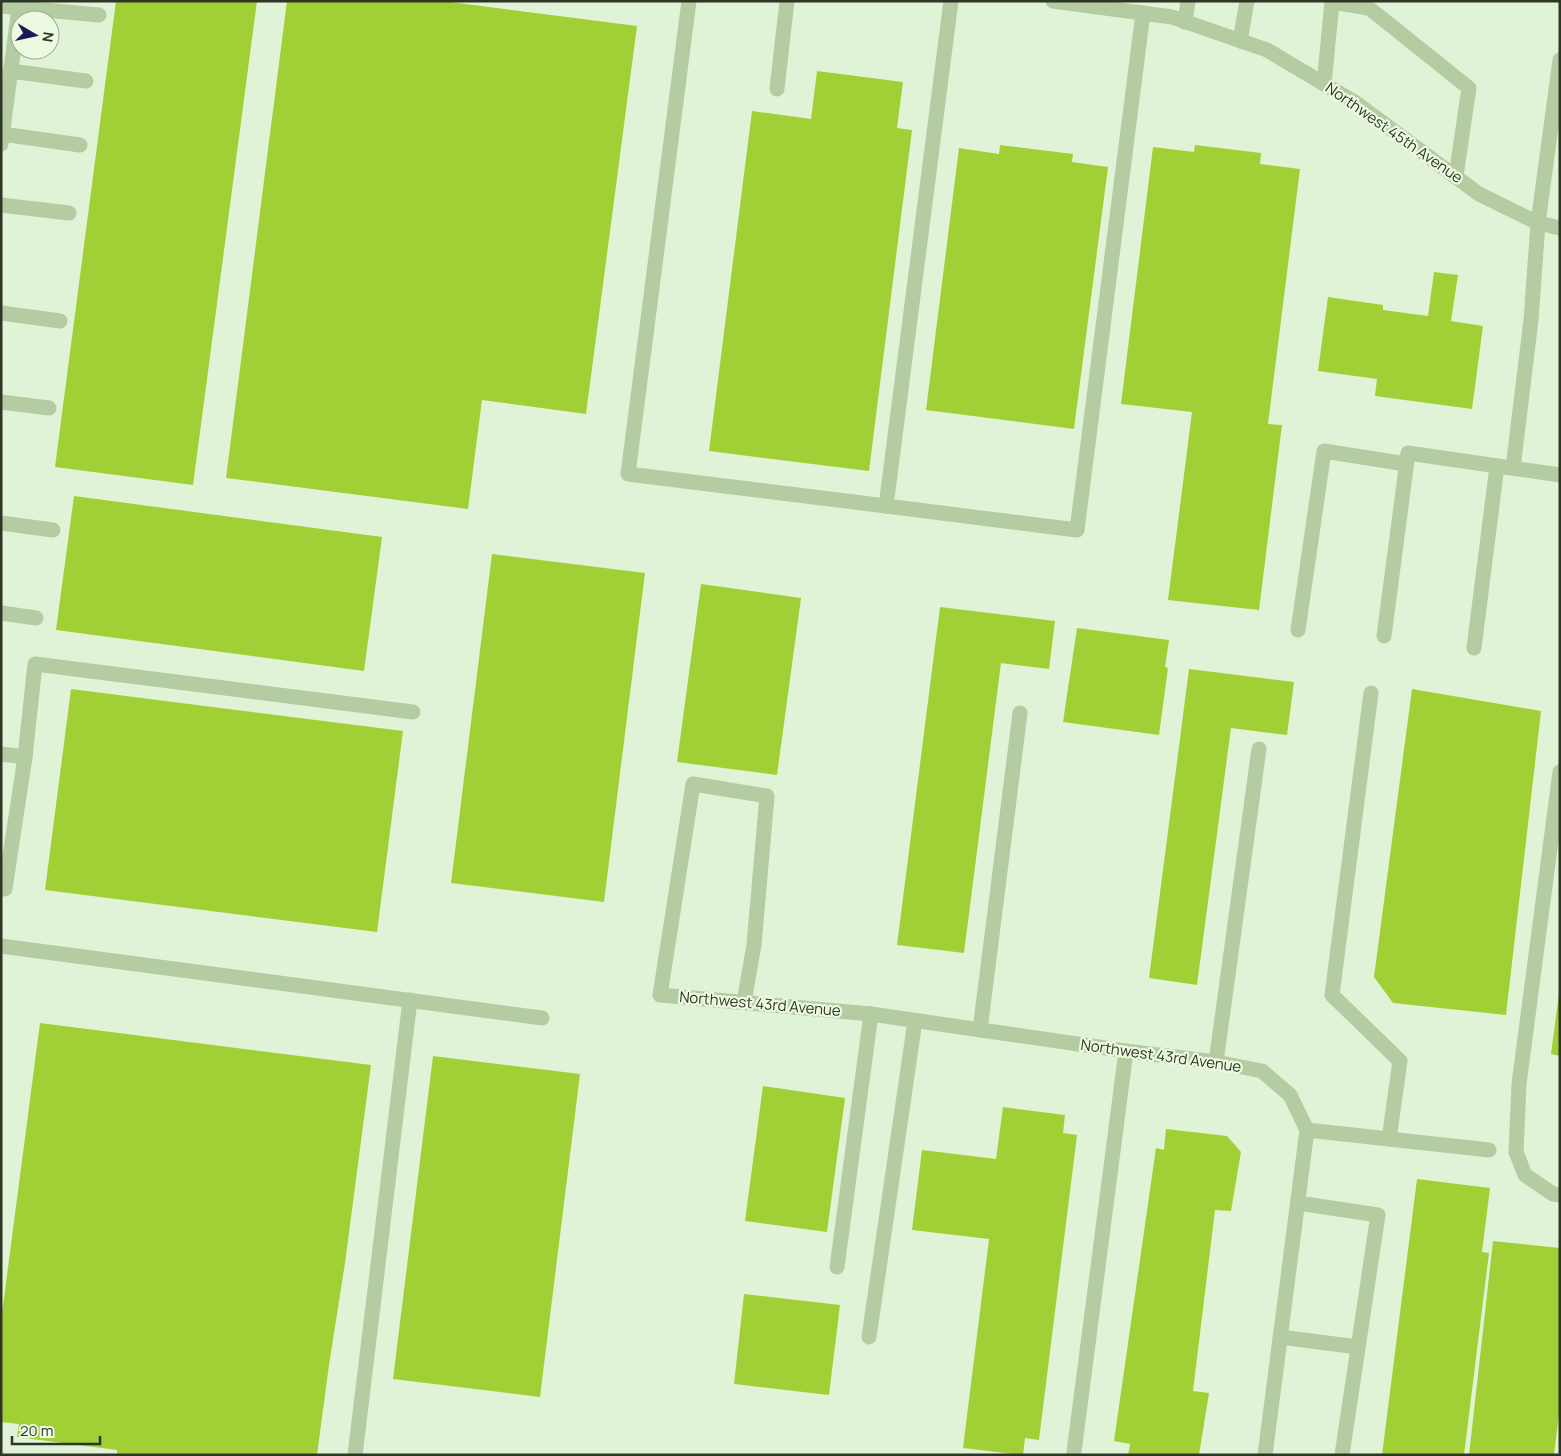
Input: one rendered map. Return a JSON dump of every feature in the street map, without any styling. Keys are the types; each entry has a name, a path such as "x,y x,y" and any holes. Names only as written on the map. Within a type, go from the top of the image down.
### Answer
{"street":[{"path":"689,1 628,474 1076,530 1143,13"},
{"path":"778,89 786,1"},
{"path":"886,506 950,1"},
{"name":"Northwest 45th Avenue","path":"1053,1 1172,17 1266,50 1356,103 1479,194 1538,223 1560,228"},
{"path":"1185,22 1188,1"},
{"path":"1240,41 1247,1"},
{"path":"1324,84 1332,2 1369,8 1469,88 1456,176"},
{"path":"20,5 10,71 4,96 2,139 80,145"},
{"path":"1,6 20,5 99,15"},
{"path":"1513,468 1531,320 1538,223 1560,60"},
{"path":"10,71 86,81"},
{"path":"1,205 69,213"},
{"path":"1,313 60,321"},
{"path":"1,402 49,408"},
{"path":"1298,630 1324,451 1406,464"},
{"path":"1384,636 1408,453 1560,475"},
{"path":"1474,648 1496,466"},
{"path":"1,523 53,530"},
{"path":"1,613 36,618"},
{"path":"5,889 25,757 35,664 413,712"},
{"path":"1371,693 1332,994 1400,1061 1389,1139"},
{"path":"980,1030 1020,713"},
{"path":"1216,1062 1259,749"},
{"path":"1,754 25,757"},
{"path":"1560,772 1519,1084 1516,1152 1525,1175 1553,1194 1560,1195"},
{"name":"Northwest 43rd Avenue","path":"744,1002 754,945 767,796 693,784 660,995 871,1014 1126,1051 1216,1062 1262,1071 1290,1095 1307,1130"},
{"path":"1,946 542,1018"},
{"path":"355,1455 410,1000"},
{"path":"837,1267 871,1014"},
{"path":"869,1337 914,1020"},
{"path":"1074,1452 1126,1051"},
{"path":"1268,1454 1280,1337 1307,1130 1489,1150"},
{"path":"1298,1202 1378,1215 1342,1455"},
{"path":"1280,1337 1358,1347"}],"building":[{"path":"116,1 257,1 193,485 55,467"},
{"path":"287,1 443,1 637,26 586,414 482,400 468,509 226,478"},
{"path":"817,71 903,82 897,128 912,130 869,471 709,451 752,111 811,119"},
{"path":"1000,145 1073,154 1072,162 1108,167 1074,429 926,410 959,148 999,154"},
{"path":"1195,145 1261,153 1260,164 1300,169 1268,424 1282,425 1259,610 1168,600 1192,412 1121,404 1153,147 1194,152"},
{"path":"1434,272 1458,275 1451,321 1483,326 1472,409 1375,396 1377,379 1318,371 1328,297 1383,305 1383,310 1428,316"},
{"path":"74,496 382,537 364,671 56,630"},
{"path":"492,554 645,573 604,902 451,883"},
{"path":"701,584 801,598 777,775 677,762"},
{"path":"940,607 1055,621 1049,669 1001,663 964,953 897,945"},
{"path":"1077,628 1169,640 1165,667 1168,668 1159,735 1063,722"},
{"path":"1189,669 1294,682 1287,735 1231,728 1197,985 1149,978"},
{"path":"71,689 403,731 377,932 45,890"},
{"path":"1412,689 1541,711 1506,1015 1393,1003 1374,977"},
{"path":"1560,994 1560,1056 1551,1054"},
{"path":"40,1023 371,1065 317,1455 117,1455 117,1450 17,1437 19,1424 1,1422 1,1321"},
{"path":"433,1056 580,1074 540,1397 393,1379"},
{"path":"763,1086 845,1098 827,1232 745,1221"},
{"path":"1003,1107 1065,1115 1063,1133 1077,1135 1039,1440 1025,1438 1023,1455 963,1448 989,1239 912,1230 922,1150 996,1159"},
{"path":"1166,1129 1227,1136 1241,1152 1231,1211 1215,1210 1193,1391 1209,1393 1199,1455 1128,1455 1130,1444 1114,1441 1156,1148 1164,1150"},
{"path":"1417,1179 1490,1188 1482,1252 1489,1253 1464,1455 1382,1455"},
{"path":"1493,1241 1560,1248 1560,1406 1554,1455 1469,1455"},
{"path":"744,1294 840,1305 829,1395 734,1384"}]}
